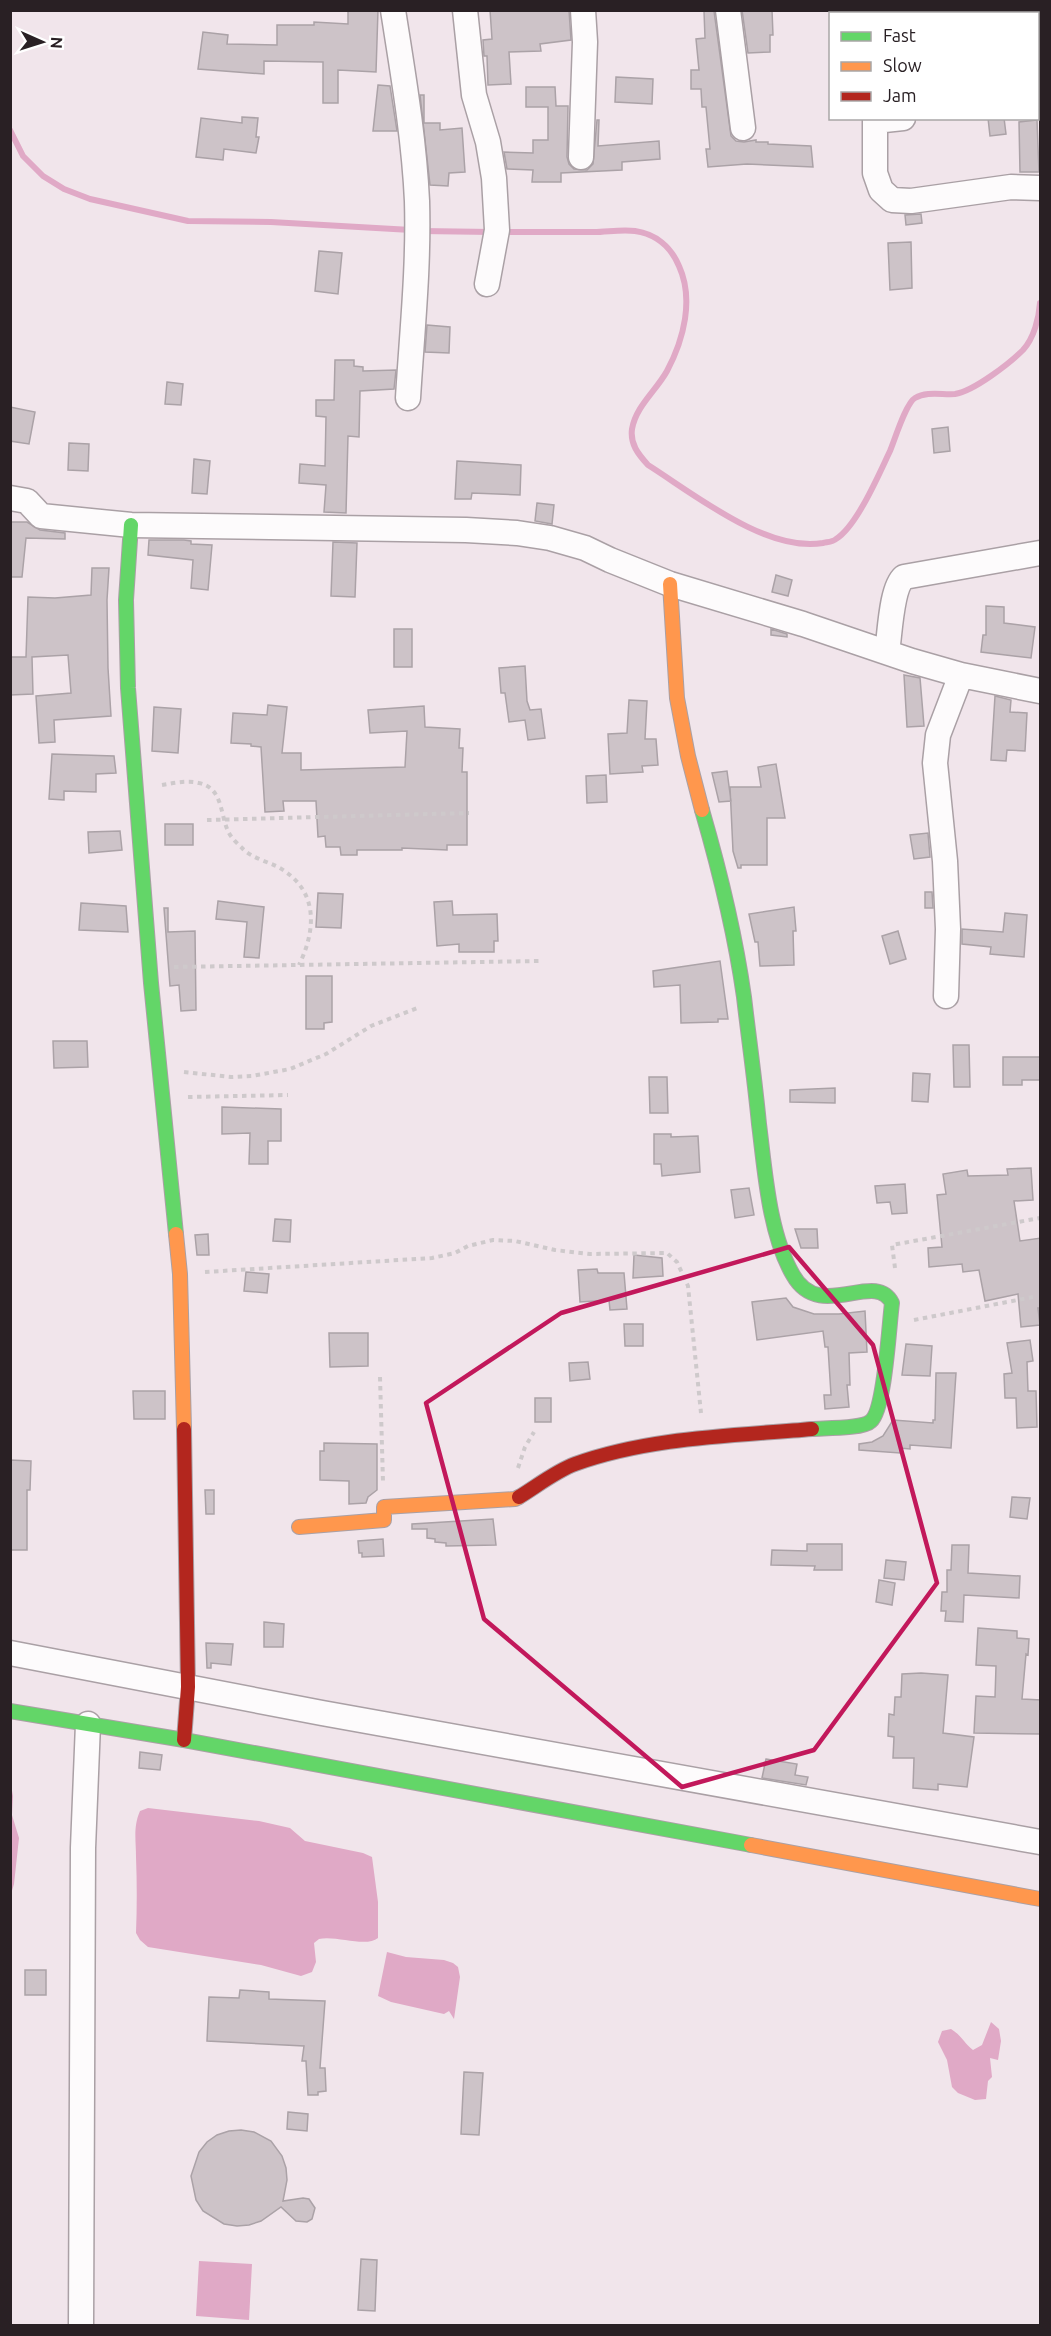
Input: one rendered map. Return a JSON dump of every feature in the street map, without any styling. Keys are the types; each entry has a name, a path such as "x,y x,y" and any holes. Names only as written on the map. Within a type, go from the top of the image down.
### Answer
{"street":[{"path":"393,10 406,89 415,178 417,235 408,398"},
{"path":"465,10 474,95 488,142 494,178 496,238 487,284"},
{"path":"581,157 585,42 582,10"},
{"path":"728,10 743,128"},
{"path":"875,120 877,183 892,200 911,201 1011,187 1041,188"},
{"path":"10,498 27,501 41,516 131,525 466,530 517,533 550,538 585,548 670,585 961,675 1041,692"},
{"path":"131,525 126,600 128,688 150,967 180,1274 187,1523 188,1687 184,1740"},
{"path":"887,652 896,592 904,577 1041,553"},
{"path":"299,1527 384,1520 384,1507 515,1499 573,1465 642,1446 703,1437 864,1425 872,1421 880,1405 892,1303 888,1294 882,1290 874,1290 825,1296 812,1295 804,1291 787,1265 766,1179 733,927 693,773 677,698 670,585"},
{"path":"946,996 948,929 945,861 935,762 938,735 961,675"},
{"path":"10,1653 334,1716 1041,1842"},
{"path":"10,1711 184,1740 1041,1899"},
{"path":"81,2325 83,1848 88,1724"}],"path":[{"path":"135,767 151,783 161,785 199,783 209,787 216,794 222,806 228,831 246,852 294,876 309,901 312,924 299,965"},
{"path":"207,820 469,813"},
{"path":"150,967 540,961"},
{"path":"161,1082 172,1074 183,1072 252,1077 290,1069 326,1054 371,1026 420,1007"},
{"path":"163,1097 288,1095"},
{"path":"896,1278 892,1245 1041,1218"},
{"path":"180,1274 432,1258 493,1240 515,1241 555,1251 590,1254 667,1253 677,1262 687,1286 703,1437"},
{"path":"890,1324 1033,1297"},
{"path":"380,1377 384,1507"}],"highlighted area":[{"path":"789,1247 873,1345 937,1583 814,1750 682,1787 484,1619 426,1403 561,1313"}],"shaded area":[{"path":"11,1785 12,1815 19,1838 11,1894"},
{"path":"148,1808 259,1821 290,1828 305,1841 363,1853 372,1857 378,1902 378,1938 366,1942 319,1939 314,1943 316,1962 312,1972 301,1976 261,1965 148,1947 136,1933 135,1834 140,1811"},
{"path":"387,1952 406,1957 444,1960 458,1967 460,1977 454,2019 449,2011 444,2014 391,2002 378,1996"},
{"path":"991,2022 999,2029 1001,2041 998,2060 990,2058 992,2077 988,2081 986,2099 975,2100 958,2093 952,2087 947,2060 938,2042 942,2031 951,2029 973,2050 982,2045"},
{"path":"199,2261 252,2264 249,2320 196,2316"}],"building":[{"path":"348,10 378,10 376,72 338,70 338,103 323,103 323,62 264,61 264,74 198,69 203,32 228,35 227,44 277,45 277,25 314,25 314,22 348,24"},
{"path":"490,10 569,10 571,40 540,44 541,51 509,52 511,84 488,85 487,56 484,56 483,40 492,39"},
{"path":"742,10 772,10 773,35 770,35 770,52 748,53"},
{"path":"704,11 714,11 731,136 736,141 744,142 756,140 756,142 768,142 768,144 811,146 813,167 747,164 708,167 706,149 710,149 706,107 702,107 701,89 691,89 691,70 699,70 696,39 705,38"},
{"path":"616,77 653,79 652,104 615,102"},
{"path":"378,85 390,86 397,131 373,131"},
{"path":"526,87 555,87 556,106 568,106 567,157 574,169 587,170 593,164 597,120 599,120 598,146 659,141 660,159 622,162 622,170 561,173 561,182 532,182 533,170 507,169 504,152 533,153 533,140 548,140 548,107 526,107"},
{"path":"420,95 424,95 424,123 440,123 440,130 462,128 465,172 449,173 448,186 430,185"},
{"path":"242,117 258,118 256,137 259,137 256,153 224,149 223,160 196,157 201,118 242,123"},
{"path":"988,120 1004,120 1006,134 990,136"},
{"path":"1037,120 1039,172 1020,172 1019,122"},
{"path":"921,214 922,223 906,225 905,215"},
{"path":"911,242 912,288 890,290 888,243"},
{"path":"319,251 342,253 338,294 315,291"},
{"path":"427,325 450,327 449,353 425,352"},
{"path":"335,360 354,360 354,366 363,367 363,371 396,370 394,389 360,391 359,437 348,436 346,513 324,512 326,485 299,483 300,464 325,466 326,417 316,416 316,400 334,400"},
{"path":"167,382 183,384 181,405 165,404"},
{"path":"10,407 35,412 29,444 10,441"},
{"path":"948,427 950,451 934,453 932,429"},
{"path":"69,443 89,444 88,471 68,470"},
{"path":"194,459 210,461 207,494 192,493"},
{"path":"457,461 521,465 520,495 472,493 471,499 455,499"},
{"path":"537,503 554,505 552,524 535,521"},
{"path":"10,522 27,522 40,530 65,533 65,539 26,538 22,577 10,577"},
{"path":"149,540 184,540 191,541 191,544 212,545 208,590 191,588 193,560 148,555"},
{"path":"333,542 357,543 355,597 331,596"},
{"path":"92,568 109,568 107,600 111,716 54,720 55,742 39,743 36,696 71,693 68,655 32,657 33,694 10,695 10,657 26,657 28,597 55,598 91,595"},
{"path":"776,575 792,580 788,596 772,592"},
{"path":"986,606 1004,607 1004,623 1035,627 1031,658 981,652 983,635 986,635"},
{"path":"394,629 412,629 412,667 394,667"},
{"path":"771,629 787,634 787,637 771,635"},
{"path":"525,666 527,701 530,710 541,709 545,738 528,740 525,720 509,722 505,693 501,693 499,668"},
{"path":"904,675 920,678 924,726 907,727"},
{"path":"995,696 1011,700 1010,712 1027,713 1025,751 1007,750 1006,761 991,760"},
{"path":"629,700 647,701 645,739 656,739 658,765 642,766 643,772 610,774 608,734 627,733"},
{"path":"268,705 287,707 282,753 301,753 301,770 405,767 407,731 370,733 368,710 424,706 425,727 460,729 459,748 463,748 462,772 467,772 467,845 447,845 447,850 402,848 402,850 357,850 357,855 341,855 340,847 326,847 325,836 318,837 316,801 283,801 284,811 265,812 261,747 231,743 233,713 267,715"},
{"path":"154,707 181,709 178,753 152,751"},
{"path":"52,754 114,756 116,773 96,774 96,792 64,791 64,800 49,799"},
{"path":"776,764 785,818 767,818 767,865 741,865 741,868 738,868 733,851 730,787 761,787 758,767"},
{"path":"727,771 731,801 719,802 712,773"},
{"path":"606,775 607,802 587,803 586,776"},
{"path":"165,824 193,824 193,845 165,845"},
{"path":"120,831 122,850 89,853 88,832"},
{"path":"928,833 930,857 914,859 910,835"},
{"path":"925,892 932,892 933,908 925,908"},
{"path":"318,893 343,894 341,928 316,927"},
{"path":"218,901 264,907 259,958 244,957 247,922 216,919"},
{"path":"452,901 453,915 497,914 498,941 494,941 494,952 459,952 459,944 437,946 434,902"},
{"path":"81,903 126,906 128,932 79,930"},
{"path":"794,907 796,931 793,931 794,965 760,966 758,942 755,942 749,914"},
{"path":"164,908 168,908 168,932 195,931 196,1010 181,1011 179,985 170,986"},
{"path":"1005,913 1027,915 1024,957 990,954 991,947 962,944 962,929 1003,932"},
{"path":"898,931 906,959 890,964 882,936"},
{"path":"720,961 728,1019 718,1019 718,1022 681,1023 680,985 654,987 653,971"},
{"path":"306,976 332,976 332,1022 324,1023 324,1029 306,1029"},
{"path":"53,1041 87,1041 88,1067 54,1068"},
{"path":"953,1045 969,1045 970,1087 954,1087"},
{"path":"1003,1057 1041,1057 1041,1080 1022,1080 1022,1085 1003,1085"},
{"path":"913,1073 930,1074 928,1102 912,1101"},
{"path":"649,1077 667,1077 668,1113 650,1113"},
{"path":"835,1088 835,1103 790,1102 790,1090"},
{"path":"222,1107 281,1109 281,1141 268,1141 268,1164 249,1164 250,1133 222,1134"},
{"path":"654,1134 671,1134 671,1137 698,1136 700,1172 662,1176 661,1164 654,1164"},
{"path":"1031,1168 1033,1200 1014,1201 1020,1241 1041,1238 1041,1308 1038,1308 1040,1325 1021,1327 1018,1294 985,1301 979,1270 963,1272 962,1264 929,1267 928,1248 942,1247 937,1195 946,1194 943,1174 967,1170 968,1176 1008,1175 1007,1169"},
{"path":"905,1184 907,1213 892,1214 890,1202 877,1203 875,1186"},
{"path":"749,1188 754,1215 735,1218 731,1190"},
{"path":"275,1219 291,1220 290,1242 273,1241"},
{"path":"795,1229 817,1229 818,1248 801,1248"},
{"path":"208,1234 209,1255 197,1255 195,1235"},
{"path":"634,1255 662,1258 663,1276 633,1278"},
{"path":"597,1269 598,1273 624,1273 627,1309 610,1310 609,1300 580,1302 578,1270"},
{"path":"246,1272 269,1274 267,1293 244,1291"},
{"path":"786,1298 793,1307 814,1314 865,1311 867,1352 849,1353 850,1385 847,1385 849,1407 825,1409 824,1395 831,1395 828,1347 825,1347 823,1331 757,1340 752,1302"},
{"path":"624,1324 643,1324 643,1346 625,1346"},
{"path":"329,1333 368,1333 368,1366 330,1367"},
{"path":"1030,1340 1033,1361 1027,1362 1028,1391 1036,1391 1037,1427 1017,1428 1016,1398 1005,1398 1004,1374 1012,1373 1007,1343"},
{"path":"906,1344 932,1346 930,1376 902,1375"},
{"path":"588,1362 590,1379 570,1381 569,1363"},
{"path":"936,1373 956,1373 951,1448 910,1445 910,1449 900,1448 900,1453 859,1450 859,1444 872,1442 883,1436 893,1420 933,1423 935,1420"},
{"path":"133,1391 165,1391 165,1419 134,1419"},
{"path":"535,1398 551,1398 551,1422 535,1422"},
{"path":"324,1443 377,1444 377,1490 368,1497 366,1503 349,1504 349,1481 320,1480 320,1451 324,1451"},
{"path":"10,1460 31,1461 30,1490 27,1490 27,1550 10,1550"},
{"path":"205,1490 214,1490 214,1514 206,1514"},
{"path":"1012,1497 1030,1498 1027,1519 1010,1517"},
{"path":"493,1519 496,1545 446,1546 446,1543 435,1542 435,1539 427,1538 427,1529 412,1529 412,1524"},
{"path":"383,1539 384,1556 362,1557 362,1553 359,1553 358,1541"},
{"path":"807,1544 842,1544 842,1570 814,1570 815,1566 771,1565 772,1550 807,1551"},
{"path":"952,1545 969,1545 968,1573 1020,1576 1019,1598 964,1595 963,1622 945,1621 946,1611 941,1611 942,1592 947,1592 947,1570 951,1570"},
{"path":"886,1560 906,1562 904,1580 884,1578"},
{"path":"879,1580 895,1583 892,1605 876,1602"},
{"path":"264,1622 284,1624 283,1647 264,1647"},
{"path":"978,1628 1017,1631 1017,1638 1029,1639 1022,1699 1041,1700 1041,1734 974,1733 976,1696 995,1697 996,1666 976,1665"},
{"path":"206,1643 233,1644 231,1665 211,1663 211,1668 207,1668"},
{"path":"902,1674 948,1675 943,1733 974,1737 967,1787 938,1784 938,1790 913,1788 914,1758 893,1758 894,1737 888,1736 889,1714 894,1715 895,1697 901,1697"},
{"path":"140,1752 162,1755 160,1770 139,1768"},
{"path":"766,1759 797,1764 795,1775 808,1777 806,1785 762,1778"},
{"path":"25,1970 46,1970 46,1995 25,1995"},
{"path":"240,1990 269,1992 269,1999 325,2001 320,2068 325,2068 326,2091 318,2092 318,2095 308,2095 306,2061 302,2061 304,2046 207,2041 209,1997 239,1998"},
{"path":"464,2072 483,2073 479,2135 461,2134"},
{"path":"288,2112 308,2114 307,2131 287,2129"},
{"path":"241,2130 254,2132 271,2141 282,2156 286,2168 287,2180 283,2201 309,2199 315,2208 312,2219 307,2222 296,2221 281,2207 261,2221 237,2226 224,2224 203,2211 196,2200 191,2176 199,2152 217,2135"},
{"path":"361,2259 377,2260 375,2311 358,2310"}],"waterway":[{"path":"10,130 23,156 43,176 64,189 90,199 188,221 271,222 411,230"},
{"path":"502,232 630,230 650,235 667,247 676,259 683,279 686,292 685,319 673,359 634,421 632,439 636,448 648,465 732,519 778,539 801,544 832,541 844,532 874,486 904,414 912,401 924,395 963,392 1001,369 1023,350 1030,340 1037,321 1040,303"},
{"path":"421,231 492,232"}],"traffic: fast":[{"path":"131,525 126,600 128,688 151,983 176,1234"},
{"path":"702,810 732,926 744,997 766,1182 778,1241 793,1275 804,1289 817,1295 832,1296 873,1291 884,1294 892,1303 880,1401 871,1421 852,1427 812,1429"},
{"path":"10,1711 184,1740 751,1845"}],"traffic: slow":[{"path":"670,584 677,698 688,756 702,810"},
{"path":"176,1234 180,1274 184,1429"},
{"path":"299,1527 384,1520 384,1507 519,1497"},
{"path":"751,1845 1040,1899"}],"traffic: jam":[{"path":"184,1429 188,1687 184,1740"},
{"path":"519,1497 568,1467 633,1448 692,1439 812,1429"}]}
